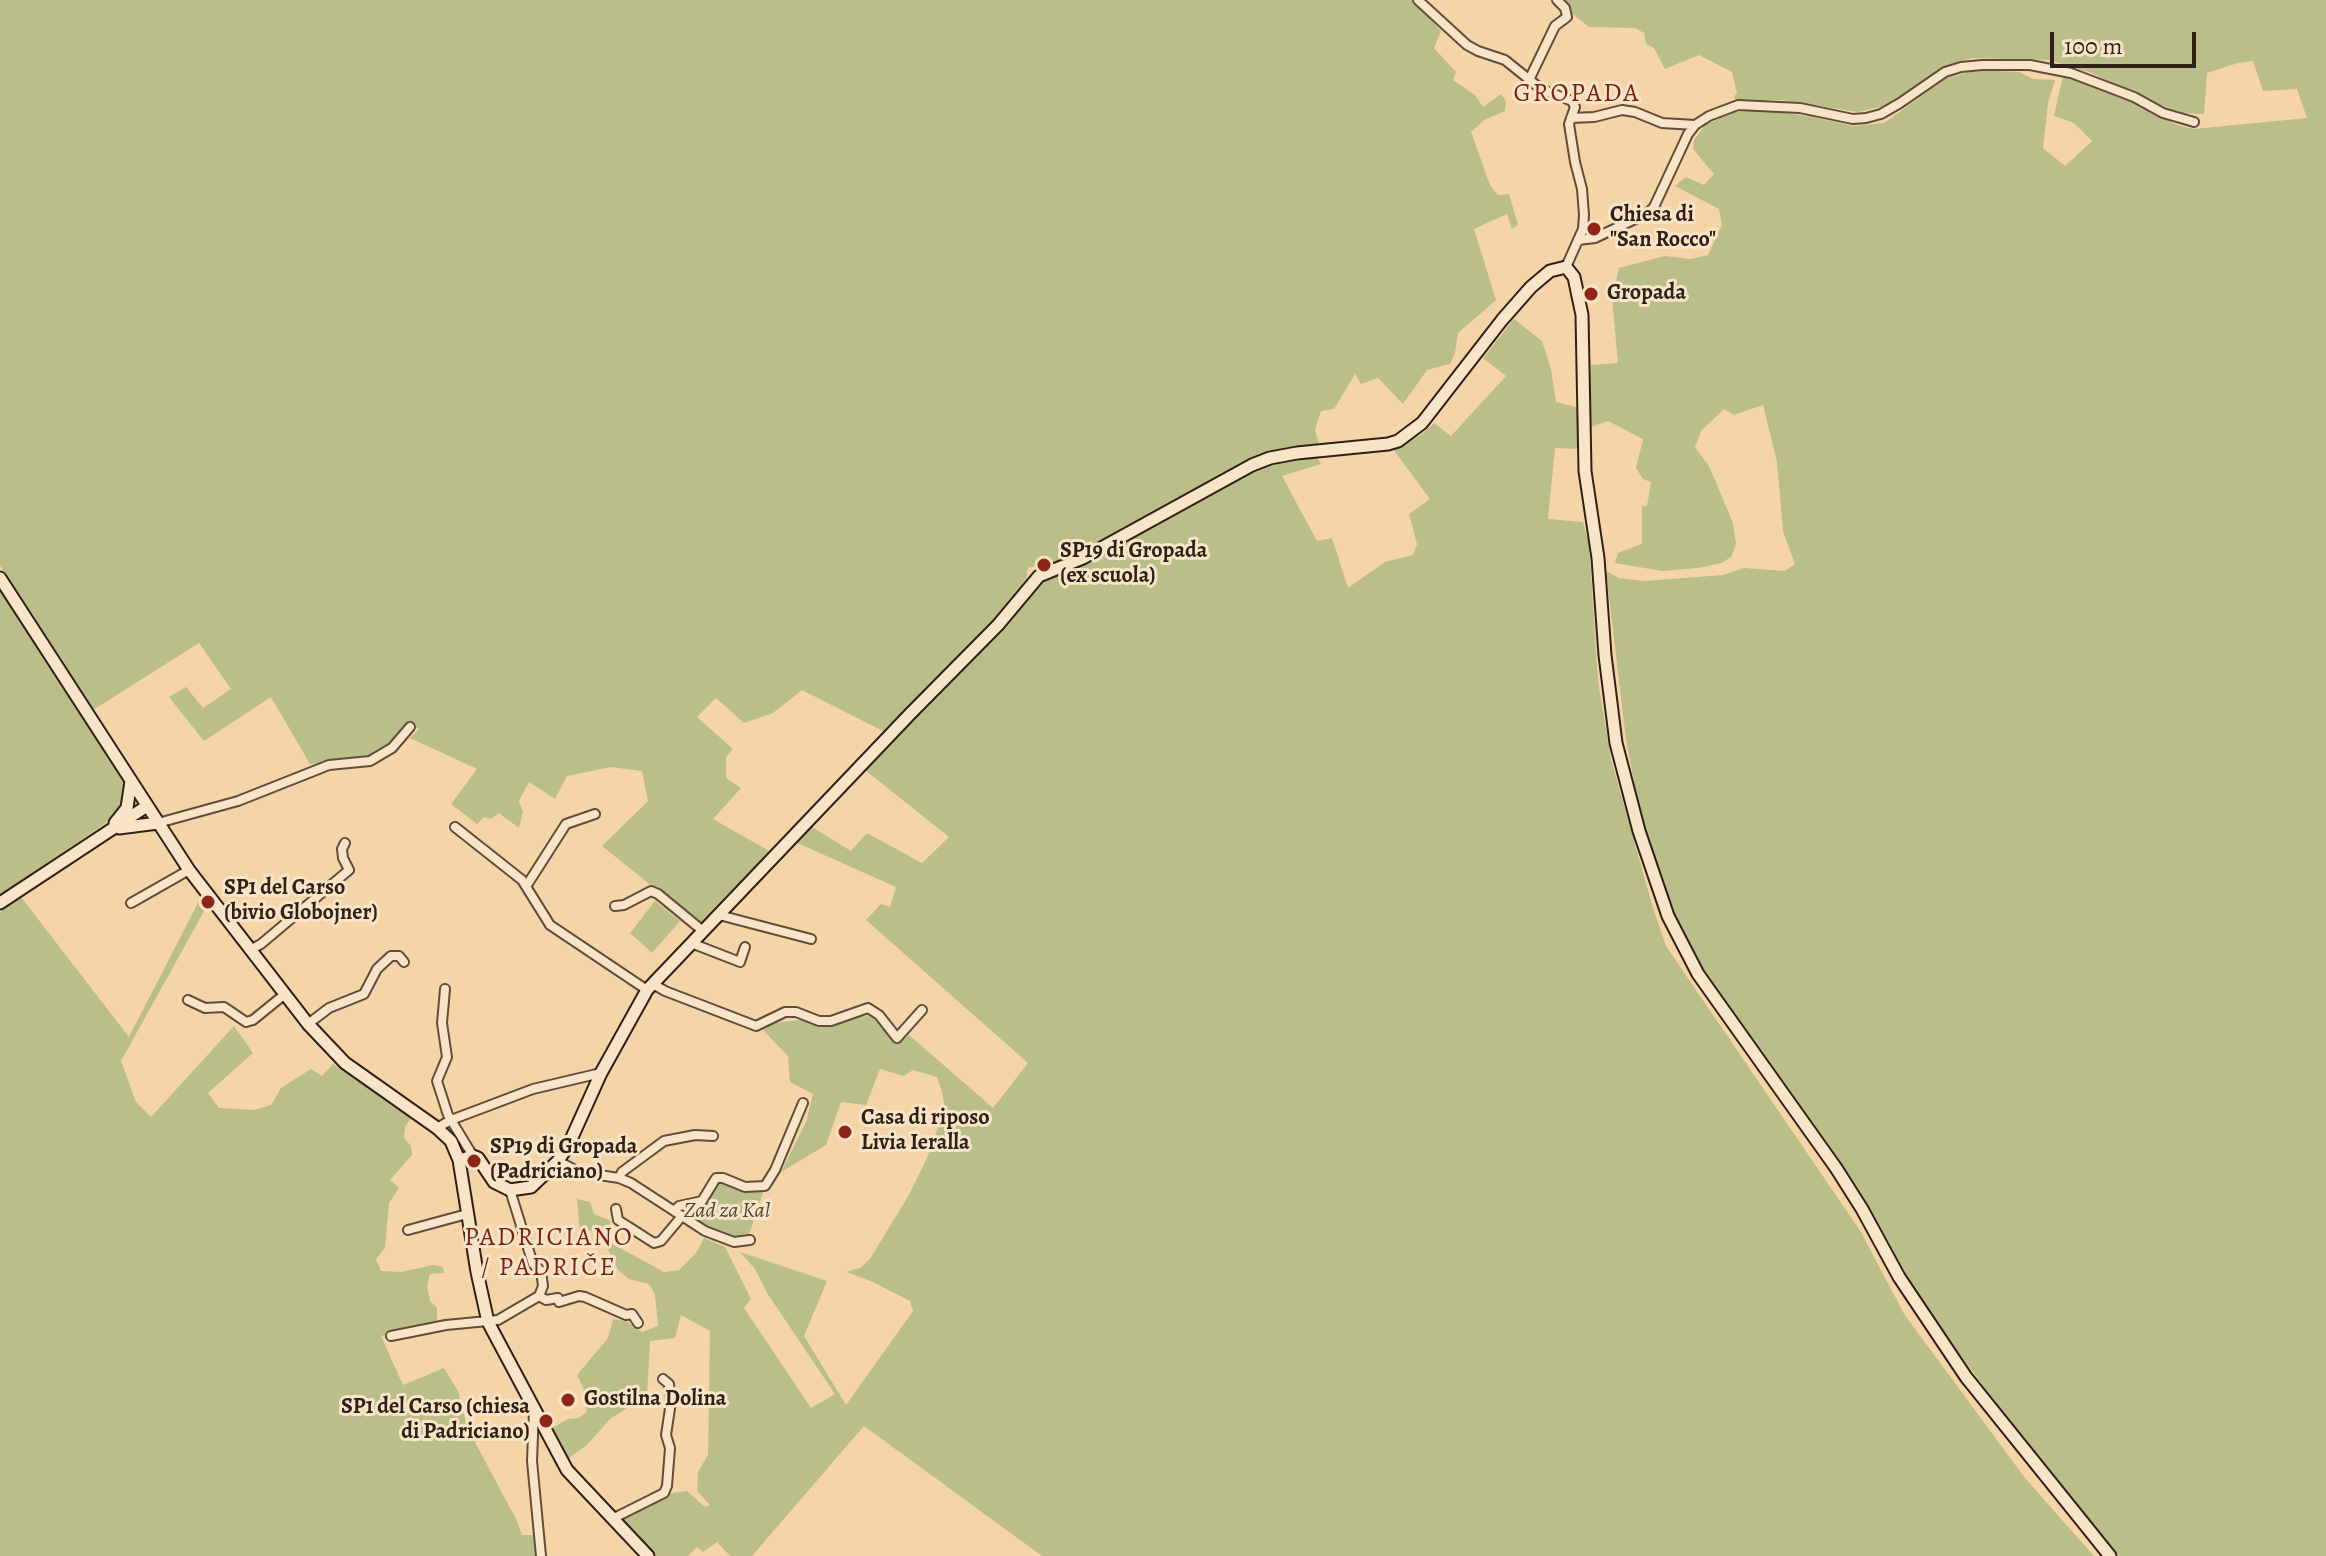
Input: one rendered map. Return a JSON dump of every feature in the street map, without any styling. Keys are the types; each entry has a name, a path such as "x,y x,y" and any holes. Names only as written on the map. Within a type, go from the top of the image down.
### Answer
{"street":[{"path":"1418,0 1467,45 1505,60 1541,89 1572,101 1575,107 1569,124 1584,198 1583,229 1566,267"},
{"path":"1529,80 1555,26 1567,17 1565,8 1557,0"},
{"path":"1578,240 1595,238 1639,219 1654,207 1695,125 1725,109 1750,104 1800,108 1853,119 1866,118 1900,103 1945,72 1982,65 2030,65 2071,73 2134,97 2163,113 2194,122"},
{"path":"1571,118 1594,117 1622,110 1662,123 1695,125"},
{"path":"445,989 442,1023 447,1057 437,1081 451,1120 473,1156 484,1164 494,1182 510,1190 531,1187 558,1161 569,1144 601,1073 650,987 998,625 1039,576 1083,558 1270,458 1398,441 1422,423 1531,287 1550,271 1566,267"},
{"path":"1566,267 1574,277 1582,315 1585,471 1598,558 1605,655 1616,743 1632,808 1668,916 1698,974 1836,1168 1899,1277 1966,1377 2110,1556"},
{"path":"0,578 189,870 308,1024 345,1063 451,1141 459,1160 488,1322 567,1470 648,1556"},
{"path":"110,830 158,823 238,801 329,765 370,761 392,748 410,727"},
{"path":"110,830 127,808 131,781"},
{"path":"0,903 147,806"},
{"path":"527,885 566,824 595,814"},
{"path":"455,827 527,885 550,925 650,987 756,1026 785,1012 831,1021 868,1008 879,1015 897,1038 922,1010"},
{"path":"250,950 349,870 343,858 345,843"},
{"path":"131,903 189,870"},
{"path":"615,906 624,905 651,891 703,931"},
{"path":"719,915 811,939"},
{"path":"691,943 740,962 745,947"},
{"path":"308,1024 329,1008 364,994 377,969 391,956 399,956 404,962"},
{"path":"188,1000 205,1008 224,1007 246,1022 253,1020 285,994"},
{"path":"437,1128 533,1089 601,1073"},
{"path":"616,1209 618,1220 654,1243 661,1241 679,1213 679,1206 702,1201 716,1178 745,1187 765,1186 775,1170 803,1103"},
{"path":"619,1178 622,1172 664,1141 695,1135 713,1136"},
{"path":"459,1160 473,1156"},
{"path":"558,1161 579,1172 619,1178 705,1231 734,1242 750,1240"},
{"path":"391,1336 446,1325 488,1322 512,1314 539,1296 543,1286 541,1271 533,1264 510,1190"},
{"path":"408,1230 467,1214"},
{"path":"539,1296 546,1300 558,1298 559,1302 585,1297 626,1315 632,1314 638,1323"},
{"path":"612,1519 664,1493 667,1486 670,1448 666,1435 671,1402 669,1384 663,1379"},
{"path":"534,1411 533,1470 541,1556"}],"green space":[{"path":"0,0 1413,0 1441,31 1434,48 1456,72 1453,80 1475,95 1483,107 1501,94 1506,101 1505,111 1484,120 1471,132 1490,185 1498,195 1509,194 1518,225 1512,229 1507,214 1474,229 1496,300 1458,333 1450,364 1427,370 1403,404 1378,378 1361,384 1355,374 1334,409 1321,411 1315,430 1319,444 1268,454 1076,557 1028,568 1026,581 995,621 885,732 802,690 773,713 744,723 716,698 697,717 733,749 726,757 726,778 741,788 713,819 771,852 703,924 602,846 648,801 642,771 611,767 567,776 555,799 529,782 519,801 523,812 519,828 499,813 491,819 484,817 477,824 451,804 477,769 410,738 419,729 409,722 401,737 368,757 310,764 271,697 204,741 169,697 186,687 203,708 231,689 199,643 93,710 0,566"},
{"path":"1561,0 2326,0 2326,1556 2119,1556 2035,1457 1938,1324 1889,1250 1864,1201 1682,937 1642,823 1626,740 1606,571 1619,578 1644,581 1723,575 1744,568 1785,571 1795,564 1783,531 1777,462 1763,405 1734,415 1724,409 1701,431 1695,447 1709,466 1733,523 1736,543 1732,556 1722,563 1662,571 1615,563 1618,553 1642,544 1642,506 1647,506 1651,482 1643,479 1636,468 1643,439 1608,421 1591,427 1590,396 1591,365 1618,363 1612,298 1619,268 1665,256 1691,259 1708,255 1722,225 1719,209 1675,186 1686,177 1704,185 1714,174 1693,149 1694,140 1705,125 1734,112 1764,110 1854,126 1884,123 1947,78 1976,70 2019,72 2033,79 2055,80 2048,103 2043,148 2065,166 2092,141 2074,123 2054,116 2063,76 2118,95 2177,125 2194,129 2307,118 2297,89 2263,91 2253,61 2238,63 2207,73 2204,114 2183,113 2089,72 2049,60 1972,58 1948,65 1884,106 1858,112 1781,100 1736,101 1732,72 1699,55 1665,69 1654,48 1646,44 1644,33 1635,28 1589,27"},
{"path":"1514,319 1542,341 1551,369 1556,402 1579,408 1579,449 1555,448 1548,519 1583,522 1589,544 1598,681 1611,759 1666,946 1861,1232 1904,1314 2025,1478 2094,1556 1042,1556 864,1426 752,1556 730,1556 717,1542 703,1552 697,1547 688,1556 656,1556 622,1520 671,1493 687,1491 705,1507 710,1505 697,1491 698,1472 708,1455 710,1331 681,1315 675,1338 650,1341 647,1395 610,1419 587,1445 566,1460 550,1429 587,1412 583,1387 577,1375 608,1338 613,1319 626,1321 642,1332 658,1326 655,1294 649,1284 629,1279 618,1270 598,1229 580,1233 577,1199 590,1202 594,1214 611,1221 606,1232 609,1242 664,1272 679,1270 696,1253 704,1238 725,1247 751,1299 744,1308 811,1408 835,1394 767,1293 755,1269 740,1252 827,1281 804,1336 846,1405 913,1311 910,1301 846,1272 860,1268 870,1259 910,1193 945,1108 942,1092 937,1077 913,1070 904,1076 880,1069 866,1105 841,1102 826,1145 781,1172 806,1122 813,1094 790,1082 788,1056 763,1030 773,1023 799,1020 826,1027 853,1017 872,1016 897,1044 909,1035 993,1108 1028,1063 866,920 881,904 890,907 896,887 795,842 812,827 851,851 867,833 922,863 949,837 865,770 1009,620 1040,583 1083,563 1254,469 1283,458 1316,455 1321,464 1282,476 1317,541 1332,538 1348,588 1385,562 1413,555 1417,544 1409,514 1430,499 1393,449 1422,434 1434,423 1451,436 1506,376 1483,358"},
{"path":"0,587 121,776 125,788 124,803 116,816 0,895"},
{"path":"21,897 129,1037 201,897 207,906 121,1061 136,1102 151,1117 234,1026 253,1053 208,1093 219,1108 254,1110 271,1105 281,1088 311,1069 322,1076 333,1064 412,1117 405,1127 404,1138 411,1146 412,1155 390,1180 399,1188 389,1203 385,1248 376,1259 381,1271 401,1272 433,1265 443,1267 444,1273 430,1274 427,1286 430,1301 437,1308 437,1322 381,1336 403,1385 444,1368 458,1391 467,1427 522,1535 534,1535 536,1556 0,1556 0,912"},
{"path":"655,901 680,921 652,953 630,933"},
{"name":"Zad za Kal","path":"716,1178 765,1186 747,1241 705,1231 675,1210 694,1204"}],"place":[{"name":"Chiesa di \"San Rocco\"","path":"1594,229"},
{"name":"Gropada","path":"1591,294"},
{"name":"SP19 di Gropada (ex scuola)","path":"1044,565"},
{"name":"SP1 del Carso (bivio Globojner)","path":"208,902"},
{"name":"Casa di riposo Livia Ieralla","path":"845,1132"},
{"name":"SP19 di Gropada (Padriciano)","path":"474,1161"},
{"name":"Gostilna Dolina","path":"568,1400"},
{"name":"SP1 del Carso (chiesa di Padriciano)","path":"546,1421"}],"district":[{"name":"GROPADA","path":"1577,95"},
{"name":"PADRICIANO / PADRIČE","path":"549,1254"}]}
